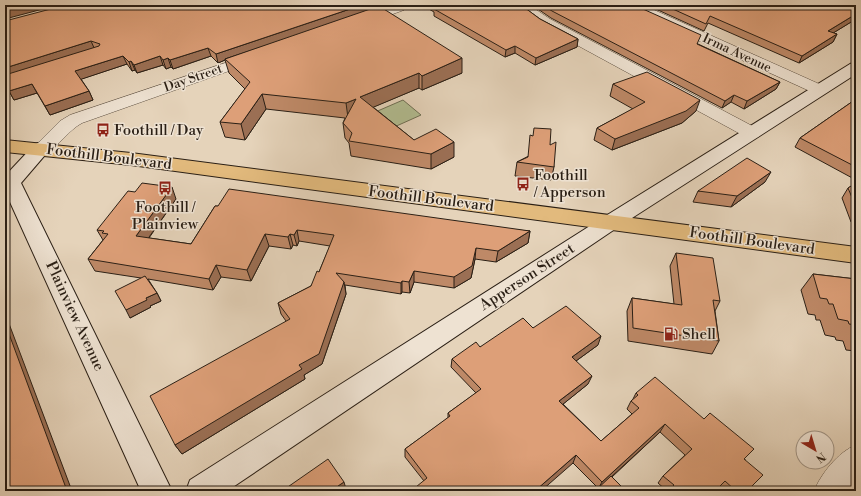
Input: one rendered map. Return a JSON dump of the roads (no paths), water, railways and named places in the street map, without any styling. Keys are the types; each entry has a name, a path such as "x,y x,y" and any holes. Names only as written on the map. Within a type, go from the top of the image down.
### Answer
{"main road":[{"name":"Foothill Boulevard","path":"5,146 42,148 856,255"}],"street":[{"path":"520,5 545,22 752,133"},
{"name":"Irma Avenue","path":"632,5 820,90"},
{"path":"347,25 399,7"},
{"name":"Day Street","path":"42,148 66,125 76,119 271,51"},
{"name":"Apperson Street","path":"201,491 611,222 856,68"},
{"name":"Plainview Avenue","path":"42,148 12,182 158,491"},
{"path":"828,491 856,458"}],"place":[{"name":"Foothill / Day","path":"103,130"},
{"name":"Foothill / Apperson","path":"523,184"},
{"name":"Foothill / Plainview","path":"165,188"},
{"name":"Shell","path":"671,334"}]}
